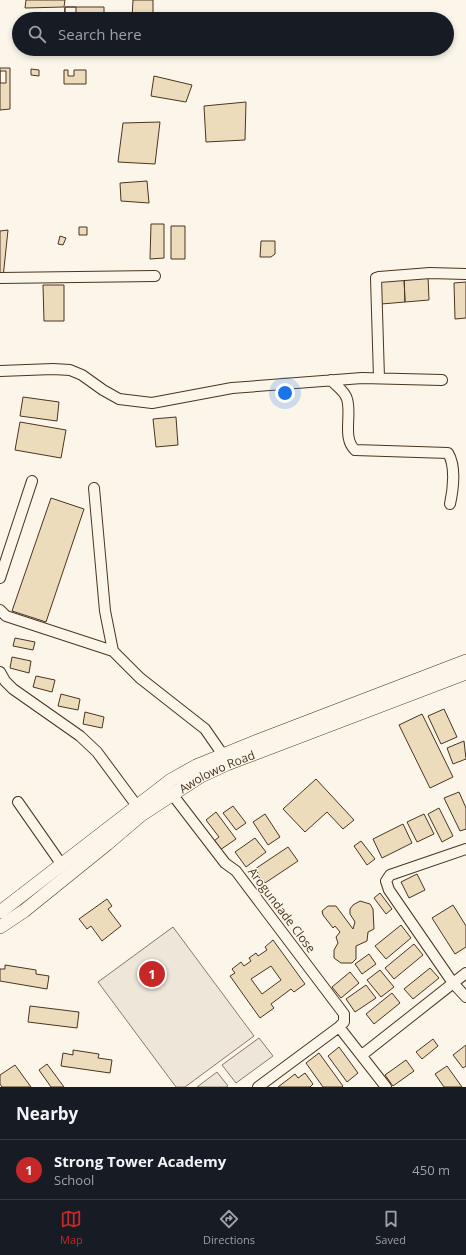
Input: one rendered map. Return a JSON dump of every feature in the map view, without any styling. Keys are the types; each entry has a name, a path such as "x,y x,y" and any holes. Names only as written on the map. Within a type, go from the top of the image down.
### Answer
{"main road":[{"name":"Awolowo Road","path":"0,912 171,780 196,766 466,661"},
{"name":"Awolowo Road","path":"0,927 24,911 102,849 141,815 201,776 227,764 466,673"}],"street":[{"path":"379,378 376,278 430,273 466,274"},
{"path":"0,278 155,276"},
{"path":"0,371 53,369 70,370 82,375 119,399 152,403 232,388 331,380 379,378 442,380"},
{"path":"331,380 347,398 349,437 351,446 355,450 427,451 448,453 450,457 453,482 450,504"},
{"path":"0,578 32,481"},
{"path":"94,488 105,611 113,651"},
{"path":"0,610 6,616 113,651 140,678 205,729 223,755"},
{"path":"0,672 5,681 14,689 80,736 97,752 137,806"},
{"name":"Arogundade Close","path":"172,794 225,863 236,871 344,1014 344,1022 339,1027"},
{"path":"18,802 62,865"},
{"path":"466,849 390,875 386,881 389,890 453,982 466,997"},
{"path":"362,1055 466,973"},
{"path":"258,1087 339,1027 386,1087"}],"shaded area":[{"path":"173,927 254,1036 185,1087 176,1087 98,982"},
{"path":"259,1038 273,1056 236,1083 222,1065"},
{"path":"217,1072 228,1086 197,1087"}],"building":[{"path":"26,0 65,0 64,7 25,8"},
{"path":"133,0 153,0 153,12 132,12"},
{"path":"65,7 104,7 104,12 65,12"},
{"path":"65,7 76,7 76,12 65,12"},
{"path":"0,68 10,68 10,109 0,110"},
{"path":"31,69 39,70 39,76 31,75"},
{"path":"64,70 68,70 68,76 74,76 74,70 86,70 86,84 64,84"},
{"path":"0,71 6,71 6,83 0,83"},
{"path":"154,76 192,85 186,102 151,96"},
{"path":"246,102 245,140 206,142 204,106"},
{"path":"160,122 155,164 118,162 123,123"},
{"path":"147,181 149,203 121,201 120,183"},
{"path":"151,224 164,224 164,258 150,259"},
{"path":"171,226 185,226 185,259 171,259"},
{"path":"79,227 87,227 87,235 79,235"},
{"path":"8,230 3,278 0,278 0,231"},
{"path":"60,236 66,238 63,245 58,244"},
{"path":"261,241 275,241 275,254 271,257 260,257"},
{"path":"428,276 429,300 405,302 404,277"},
{"path":"404,277 405,302 381,304 380,278"},
{"path":"466,282 466,318 455,319 454,283"},
{"path":"43,285 64,285 64,321 44,321"},
{"path":"23,397 59,402 57,421 20,416"},
{"path":"176,417 178,445 156,447 153,419"},
{"path":"20,422 66,430 61,458 15,450"},
{"path":"51,498 84,509 46,622 12,611"},
{"path":"15,638 35,642 33,650 13,646"},
{"path":"12,657 31,661 29,673 10,668"},
{"path":"36,676 55,680 52,692 33,687"},
{"path":"61,694 80,699 78,710 58,706"},
{"path":"444,709 457,737 441,744 428,716"},
{"path":"85,712 104,717 102,728 83,724"},
{"path":"422,714 453,777 430,788 399,725"},
{"path":"464,741 466,759 453,764 447,748"},
{"path":"316,779 354,820 343,829 327,812 305,832 283,809"},
{"path":"459,792 466,808 466,829 460,831 444,798"},
{"path":"233,806 246,823 236,830 223,813"},
{"path":"439,808 453,836 442,842 428,814"},
{"path":"216,812 236,839 220,850 214,841 219,837 206,820"},
{"path":"265,814 280,837 268,845 253,822"},
{"path":"424,814 434,834 417,842 407,822"},
{"path":"403,824 412,843 382,858 373,839"},
{"path":"255,838 266,852 246,867 235,852"},
{"path":"361,841 375,859 367,865 354,846"},
{"path":"288,847 298,861 265,883 255,869"},
{"path":"417,874 425,890 409,898 401,882"},
{"path":"380,893 392,909 386,914 374,898"},
{"path":"107,899 112,906 108,909 121,926 102,941 91,926 87,929 79,919"},
{"path":"360,901 370,904 373,909 374,929 368,932 367,941 356,946 356,959 352,963 341,963 334,958 334,950 338,943 336,937 340,932 335,926 333,928 323,915 322,911 328,906 336,906 353,929 355,922 350,914 350,909 353,905"},
{"path":"453,905 466,926 466,947 455,954 432,918"},
{"path":"401,925 411,938 386,959 375,946"},
{"path":"273,940 305,984 294,992 291,989 271,1004 274,1008 260,1018 230,976 235,973 232,969 241,962 244,966 251,961 249,958 256,953 258,956 267,950 265,947","holes":["271,966 281,980 262,994 251,979"]},
{"path":"414,944 423,955 394,979 385,968"},
{"path":"369,954 376,964 362,974 355,964"},
{"path":"5,965 36,970 36,974 49,976 47,989 0,981 0,969 5,969"},
{"path":"430,968 439,978 413,999 404,989"},
{"path":"380,970 394,987 381,997 367,980"},
{"path":"350,972 359,983 341,998 332,987"},
{"path":"366,985 376,998 355,1012 346,999"},
{"path":"392,993 400,1003 374,1024 366,1014"},
{"path":"30,1006 79,1012 77,1028 28,1022"},
{"path":"433,1039 438,1046 422,1059 416,1052"},
{"path":"466,1045 466,1066 463,1068 453,1055"},
{"path":"339,1047 358,1073 347,1082 328,1056"},
{"path":"73,1050 99,1054 98,1058 112,1060 110,1073 61,1066 63,1053 73,1055"},
{"path":"319,1053 343,1086 342,1087 323,1087 306,1063"},
{"path":"406,1060 414,1071 393,1086 385,1075"},
{"path":"47,1064 64,1087 51,1087 39,1070"},
{"path":"15,1065 31,1087 2,1087 0,1084 0,1075"},
{"path":"447,1066 462,1087 444,1087 435,1074"},
{"path":"305,1073 313,1084 310,1087 278,1087 295,1074 298,1078"}],"place":[{"name":"Strong Tower Academy","path":"152,974"}]}
